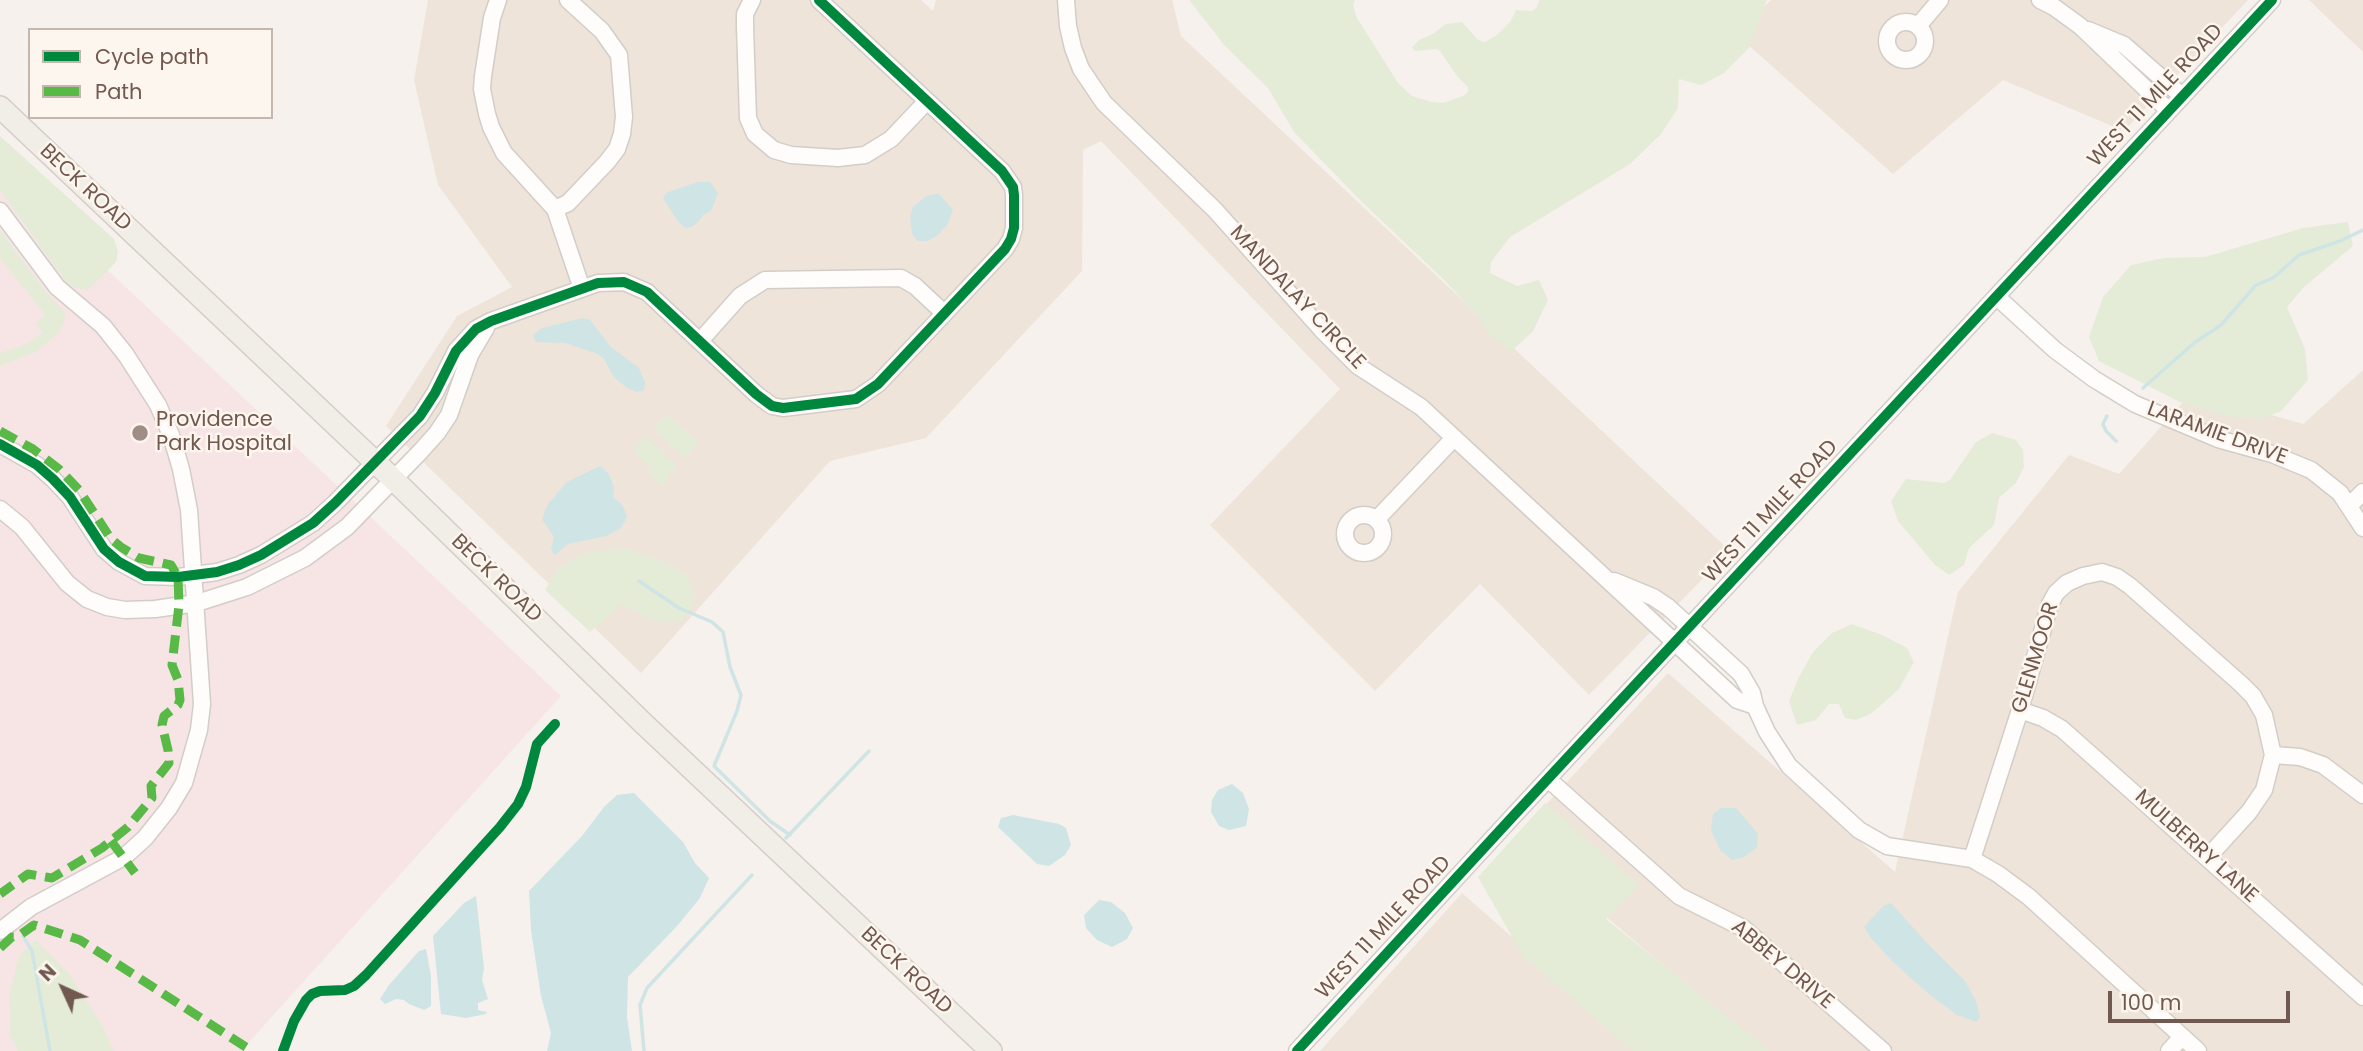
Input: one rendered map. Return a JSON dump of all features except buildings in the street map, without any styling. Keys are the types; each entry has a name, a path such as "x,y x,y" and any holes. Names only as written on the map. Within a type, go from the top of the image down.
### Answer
{"main road":[{"name":"BECK ROAD","path":"0,107 392,478 644,724 991,1051"}],"street":[{"path":"498,0 483,76 486,114 497,140 512,164 555,209 582,289"},
{"path":"555,209 568,203 607,162 620,141 624,117 620,55 602,31 568,0"},
{"path":"752,0 746,14 745,27 748,118 755,134 774,150 791,155 838,158 865,155 891,139 927,101"},
{"path":"0,444 37,465 62,488 104,549 119,562 145,576 160,578 217,572 239,565 290,539 328,510 426,407 464,341 476,329 491,321 598,283 612,281 635,285 647,292 772,406 783,408 856,399 878,384 1005,249 1011,239 1015,216 1014,195 1013,187 1002,171 819,0"},
{"name":"MANDALAY CIRCLE","path":"1066,0 1073,48 1081,69 1104,103 1215,210 1322,330 1358,366 1421,407 1737,700 1755,706"},
{"path":"1917,26 1940,0"},
{"path":"2040,0 2080,26 2168,110"},
{"name":"WEST 11 MILE ROAD","path":"1297,1051 2272,0"},
{"path":"2080,26 2124,45 2182,96"},
{"path":"0,211 57,287 103,326 126,355 158,404 171,435 189,510 202,704 199,730 184,783 169,808 145,838 124,857 31,907 0,931"},
{"path":"700,341 740,296 765,280 901,278 915,286 944,313"},
{"name":"LARAMIE DRIVE","path":"1997,297 2055,351 2125,398 2157,415 2218,439 2303,466 2330,483 2350,505 2363,528"},
{"path":"0,509 22,527 66,583 87,599 107,607 125,610 197,603 247,587 305,558 347,527 419,452 444,421 470,355 491,321"},
{"path":"446,372 461,383"},
{"path":"426,407 444,421"},
{"path":"1377,519 1454,438"},
{"path":"2350,505 2363,492"},
{"name":"GLENMOOR","path":"1972,859 2020,710 2047,614 2056,593 2075,579 2102,572 2117,577 2130,586 2248,691 2264,715 2273,755 2266,783 2258,801 2208,857"},
{"path":"1602,575 1660,601 1745,678 1767,732 1789,766 1867,835 1900,850 1972,859 1998,874 2021,891 2198,1051"},
{"name":"MULBERRY LANE","path":"2020,710 2043,718 2062,729 2363,997"},
{"path":"2273,755 2300,757 2323,765 2363,795"},
{"name":"ABBEY DRIVE","path":"1548,779 1679,896 1743,928 1883,1051"},
{"path":"2169,1051 2182,1037"}],"shaded area":[{"path":"428,0 921,0 933,11 936,0 1172,0 1181,36 1730,551 1589,695 1480,584 1375,691 1210,525 1340,389 1101,141 1083,150 1082,271 926,438 830,461 641,673 386,426 457,316 512,287 438,185 414,80"},
{"path":"1771,0 2248,0 2124,131 2003,80 1893,174 1736,34"},
{"path":"2309,0 2363,0 2363,52"},
{"name":"Providence Park Hospital","path":"0,169 561,696 241,1051 0,1051"},
{"path":"697,182 710,182 718,193 711,211 691,227 685,228 663,198 666,193"},
{"path":"938,193 953,210 947,225 928,241 918,241 912,234 910,217 913,207 925,197"},
{"path":"582,318 590,320 611,347 639,368 645,383 644,390 637,392 627,388 614,377 598,354 565,343 536,342 533,335 542,328"},
{"path":"2363,370 2363,1051 1765,1051 1514,839 1668,673 1895,872 1958,592 2069,455 2119,474 2192,392 2303,424"},
{"path":"600,466 609,474 614,488 613,497 623,506 627,517 621,528 606,536 568,544 555,555 551,550 554,537 542,519 548,504 567,482"},
{"path":"1232,784 1243,793 1249,809 1246,826 1229,830 1219,826 1211,812 1212,800 1218,790"},
{"path":"634,793 683,842 695,863 709,878 700,898 678,925 628,977 627,1017 632,1051 547,1051 551,1033 541,996 531,930 529,891 582,836 604,807 617,795"},
{"path":"1721,808 1736,808 1758,834 1757,847 1744,857 1732,860 1720,850 1711,830 1713,814"},
{"path":"1013,815 1059,824 1066,828 1071,845 1065,855 1049,866 1037,864 998,827 1001,818"},
{"path":"1462,893 1642,1051 1320,1051"},
{"path":"476,896 484,968 482,980 488,999 478,1003 478,1010 487,1012 466,1018 441,1014 433,936 464,903"},
{"path":"1099,900 1111,902 1125,913 1133,928 1127,939 1112,947 1097,940 1086,928 1084,915"},
{"path":"1891,903 1965,981 1976,1001 1980,1016 1977,1022 1957,1015 1930,995 1871,938 1864,927 1883,906"},
{"path":"426,949 431,976 431,1006 424,1010 396,999 385,1004 380,999 389,985 419,951"}],"green space":[{"path":"1189,0 1355,0 1353,5 1357,18 1398,83 1412,96 1443,103 1463,96 1468,92 1468,87 1440,51 1415,51 1412,47 1446,24 1462,22 1478,40 1485,42 1510,22 1516,10 1532,11 1539,0 1767,0 1749,48 1724,73 1701,85 1679,79 1678,108 1661,134 1630,164 1510,237 1491,262 1490,273 1517,286 1539,280 1548,300 1533,331 1511,352 1491,336 1477,315 1445,281 1294,132 1268,88 1225,46"},
{"path":"0,136 114,239 118,251 116,262 88,290 73,287 66,282 0,190"},
{"path":"2348,222 2353,246 2304,287 2287,307 2305,349 2308,380 2281,411 2262,419 2227,416 2180,402 2099,361 2089,337 2103,297 2131,265 2164,258 2205,257 2303,228"},
{"path":"0,230 46,292 64,311 66,319 60,331 36,352 0,366 0,353 28,343 42,333 36,323 45,315 0,258"},
{"path":"667,414 699,443 685,458 653,428"},
{"path":"1992,433 2016,440 2023,450 2024,467 2016,483 1999,498 1994,525 1969,548 1964,565 1949,575 1935,565 1898,521 1891,501 1906,479 1944,483 1950,480 1976,442"},
{"path":"646,436 678,466 667,477 664,488 648,473 652,469 633,450"},
{"path":"632,550 687,575 696,599 682,621 650,620 623,604 590,632 545,590 558,569 575,558 592,552"},
{"path":"1852,624 1907,648 1914,662 1899,689 1872,713 1856,720 1845,718 1839,704 1829,704 1816,720 1797,725 1789,701 1799,677 1813,652 1832,633"},
{"path":"1545,803 1639,885 1606,919 1770,1051 1633,1051 1523,956 1478,877"},
{"path":"36,940 69,974 105,1030 113,1051 18,1051 10,1035 9,994 19,956"}],"waterway":[{"path":"2143,388 2194,343 2221,325 2256,285 2273,278 2299,255 2363,230"},
{"path":"2107,416 2103,424 2116,441"},
{"path":"639,581 679,608 712,622 723,632 730,667 741,695 714,766 770,821 790,835"},
{"path":"786,838 869,751"},
{"path":"644,1051 640,1005 647,988 752,875"},
{"path":"23,936 32,951 50,1051"}],"marked path":[{"path":"0,431 33,449 59,469 79,490 111,539 121,547 139,558 171,565 178,577 179,605 172,665 178,680 180,700 178,705 164,716 162,725 169,763 151,786 152,798 128,827 102,848 52,878 28,874 0,894"},
{"path":"111,841 135,873"},
{"path":"0,948 12,937 17,937 34,925 80,940 252,1051"}],"cycle path":[{"path":"0,444 37,465 53,479 70,497 104,549 119,562 145,576 178,577 217,572 239,565 261,555 313,523 420,416 456,351 476,329 491,321 598,283 624,282 647,292 772,406 783,408 856,399 878,384 1005,249 1014,228 1014,195 1013,187 1002,171 819,0"},
{"path":"1297,1051 2272,0"},
{"path":"283,1051 294,1021 306,1000 320,991 345,990 354,986 500,827 518,804 526,787 537,744 555,724"}],"place":[{"name":"Providence Park Hospital","path":"140,433"}]}
